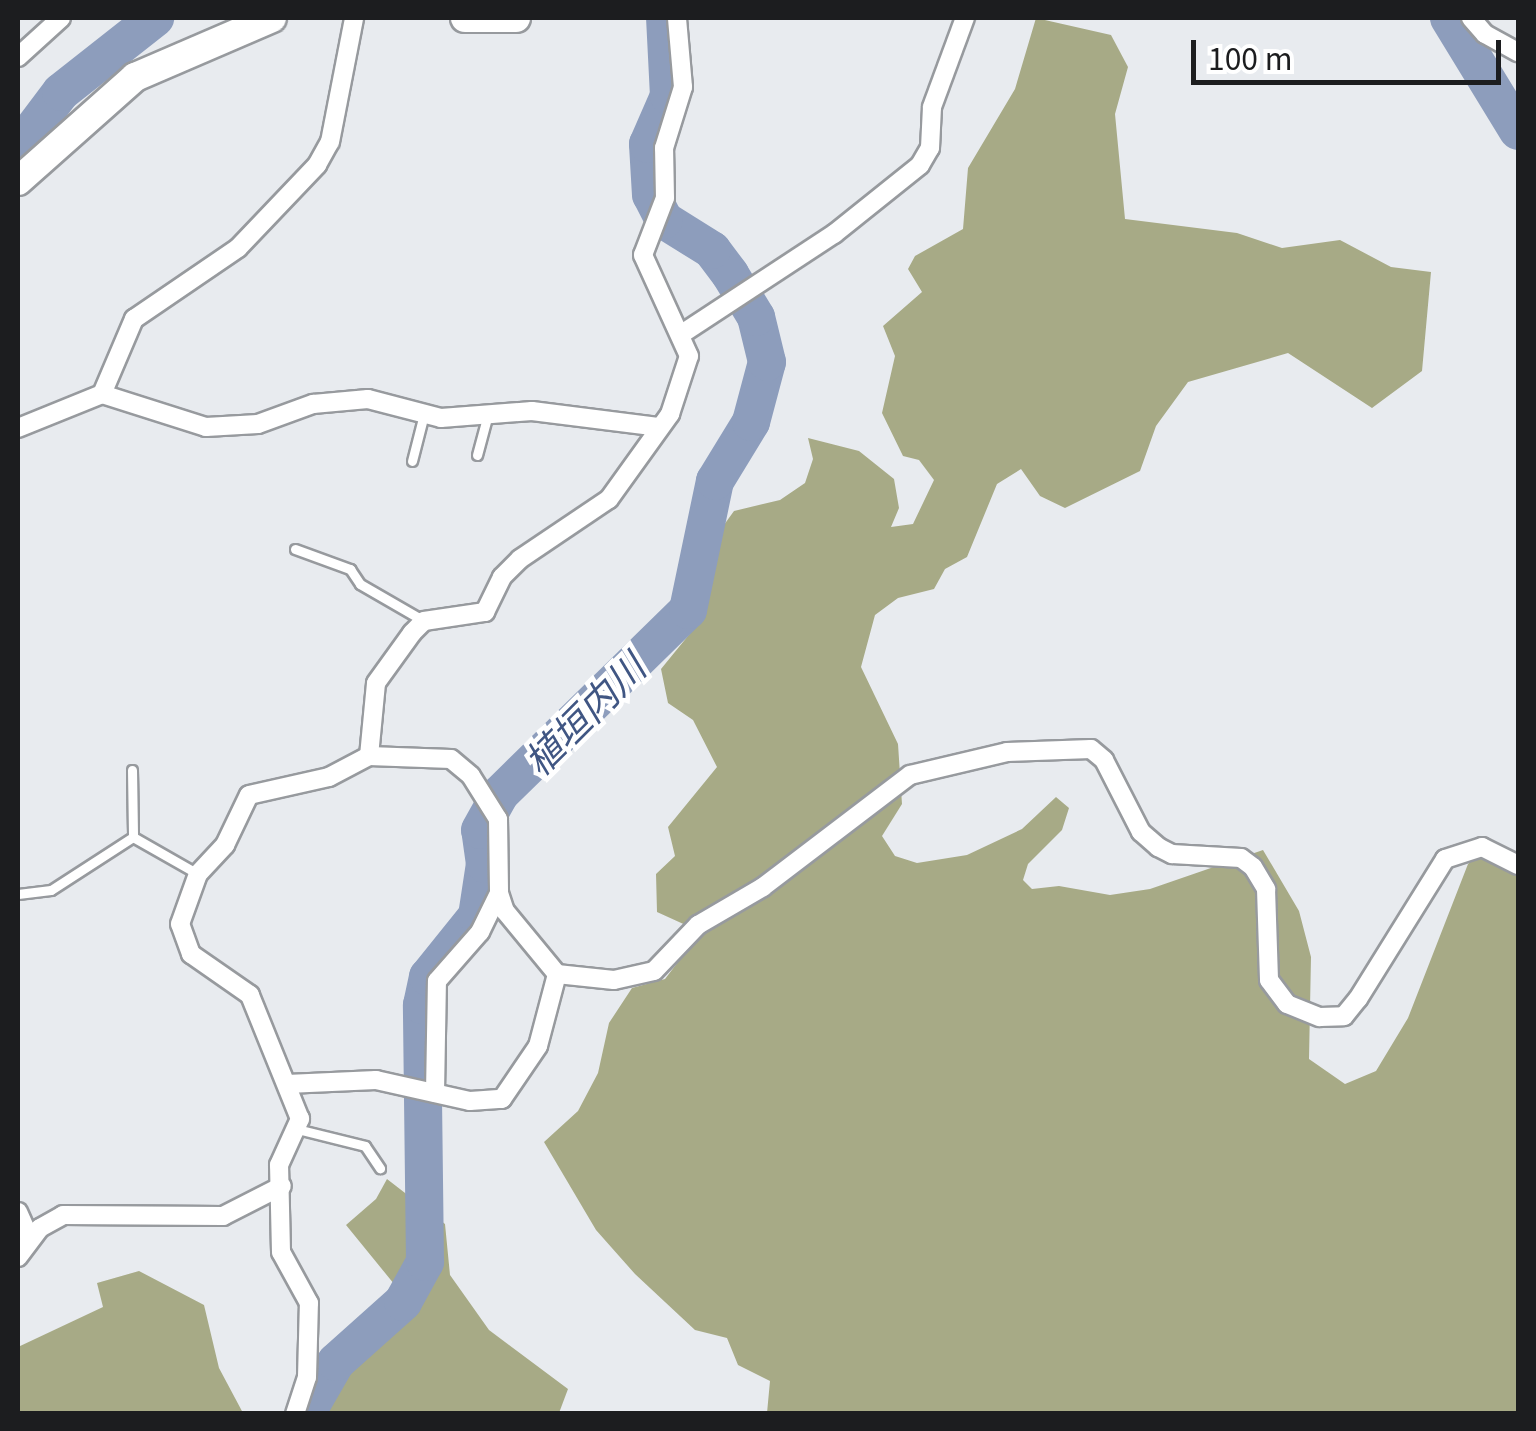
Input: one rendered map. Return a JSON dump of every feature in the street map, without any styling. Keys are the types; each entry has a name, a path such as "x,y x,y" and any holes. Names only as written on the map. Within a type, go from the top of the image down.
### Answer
{"main road":[{"path":"18,181 134,78 272,18"},
{"path":"465,18 516,18"}],"street":[{"path":"18,57 61,18"},
{"path":"102,394 134,318 238,248 317,166 330,142 354,18"},
{"path":"369,756 376,684 424,621 486,612 502,577 520,559 608,499 658,427 687,372 683,333 643,254 665,198 664,148 683,87 677,18"},
{"path":"683,333 834,234 920,165 930,148 932,108 966,18"},
{"path":"1471,18 1484,34 1518,52"},
{"path":"18,428 102,394 206,427 258,424 314,404 368,399 424,414 487,417 547,412 658,427"},
{"path":"499,893 526,942 557,974 614,980 654,972 698,925 763,887 910,775 1042,746 1091,749 1104,760 1141,832 1158,847 1172,854 1240,858 1252,866 1266,889 1268,980 1287,1004 1320,1016 1344,1016 1445,859 1482,847 1518,864"},
{"path":"294,1414 307,1377 310,1303 281,1252 281,1151 301,1130 287,1084 250,994 191,954 182,939 180,924 198,874 225,845 249,795 329,777 369,756 451,759 471,776 498,819 499,893 480,932 436,981 436,1094"},
{"path":"287,1084 353,1078 484,1102 512,1092 546,1028 557,974"},
{"path":"18,1256 47,1222 80,1213 223,1216 282,1186"},
{"path":"18,1212 30,1239"}],"lane":[{"path":"412,461 424,414"},
{"path":"477,454 487,417"},
{"path":"296,549 350,570 360,584 424,621"},
{"path":"132,770 133,837"},
{"path":"133,837 198,874"},
{"path":"18,894 50,890 133,837"},
{"path":"301,1130 365,1146 380,1168"}],"green space":[{"path":"1036,18 1111,35 1128,67 1115,114 1125,219 1237,233 1282,248 1340,240 1391,267 1431,272 1422,371 1372,408 1288,353 1188,382 1156,426 1140,471 1065,508 1040,496 1021,469 997,484 967,557 945,569 934,589 898,598 875,615 861,667 898,744 902,804 882,836 895,856 917,863 967,855 1022,829 1056,797 1069,808 1062,830 1028,864 1023,880 1032,889 1059,886 1110,895 1150,889 1263,850 1299,911 1311,957 1309,1059 1345,1084 1376,1071 1408,1018 1468,864 1483,850 1518,854 1518,1413 767,1413 770,1381 738,1365 727,1338 695,1330 635,1274 596,1230 544,1142 578,1111 598,1073 609,1023 632,988 665,979 701,932 657,912 656,874 675,856 668,827 717,767 693,720 668,703 661,669 701,620 721,529 734,511 780,500 805,483 813,459 808,438 859,451 894,479 899,508 891,527 913,524 934,480 919,460 903,456 882,413 895,356 883,326 922,292 908,269 915,256 963,229 968,168 1015,89"},
{"path":"387,1179 445,1224 450,1275 489,1330 568,1389 559,1413 311,1413 343,1367 412,1306 346,1225 376,1199"},
{"path":"139,1271 204,1305 219,1368 243,1413 18,1413 18,1347 103,1307 97,1283"}],"waterway":[{"path":"18,149 61,92 155,18"},
{"name":"植垣内川","path":"306,1414 336,1362 403,1302 425,1262 422,1005 428,977 477,916 485,864 480,830 500,794 688,610 715,481 751,422 767,362 756,317 730,274 712,250 664,220 651,195 648,144 669,96 665,18"},
{"path":"1449,18 1518,131"}]}
